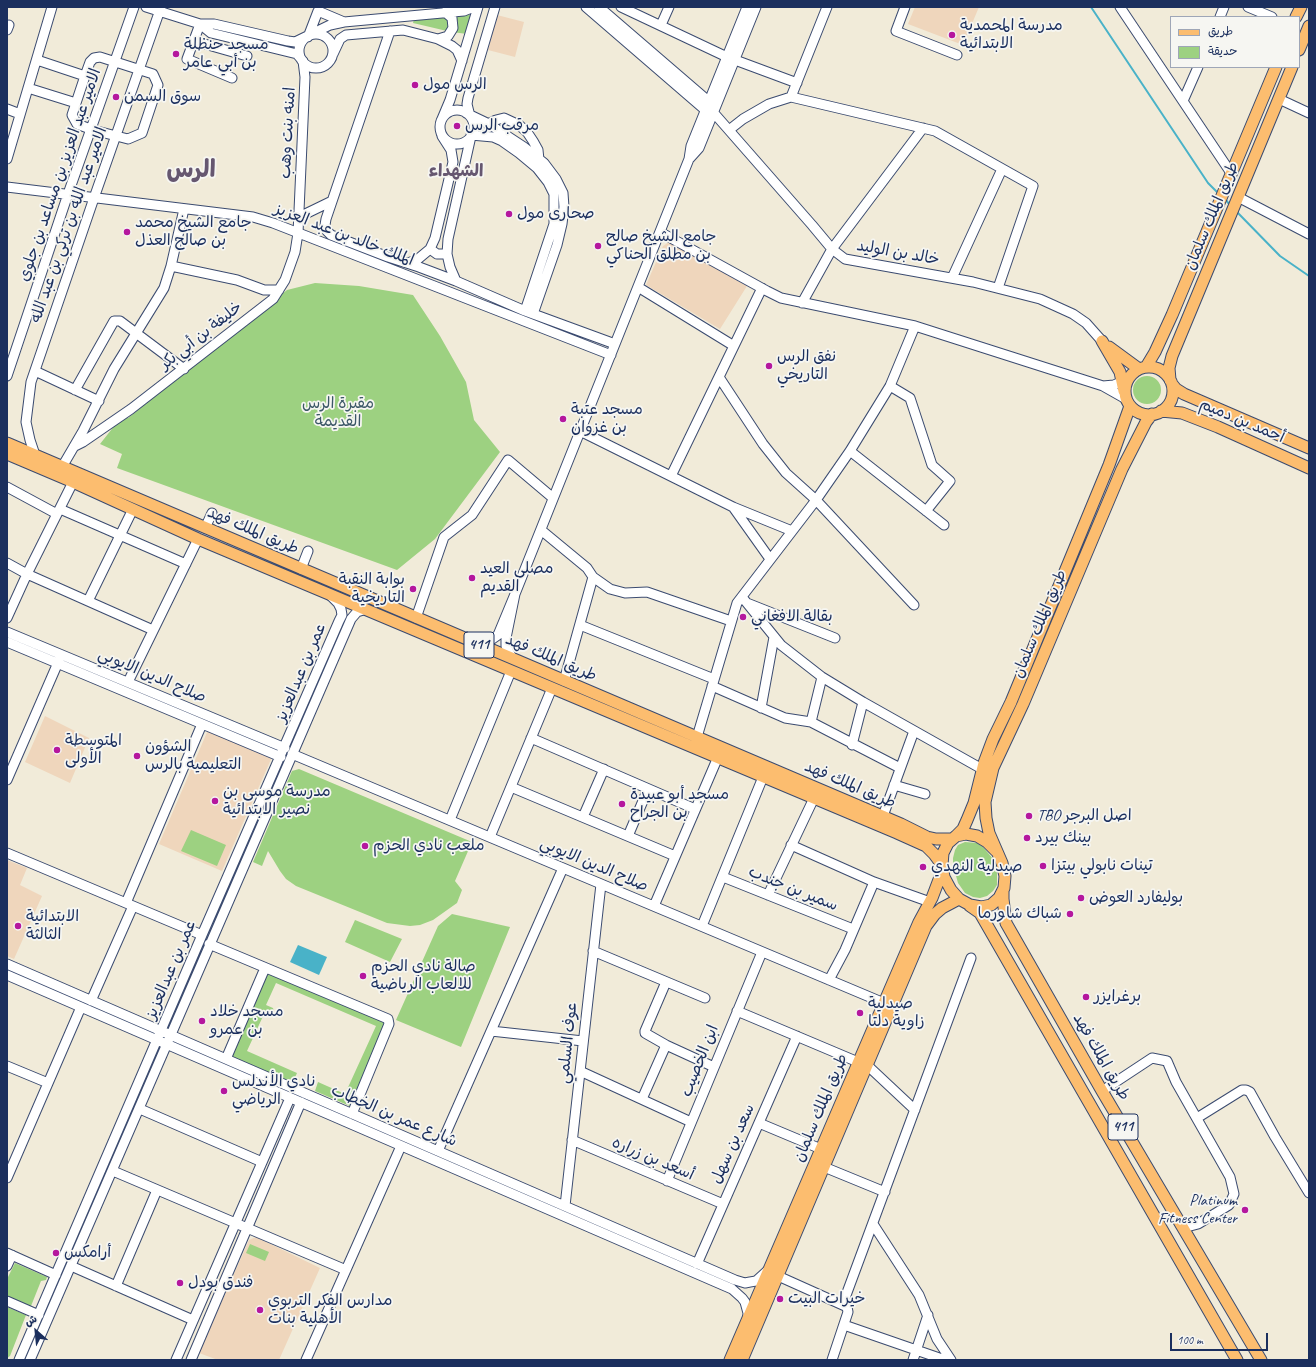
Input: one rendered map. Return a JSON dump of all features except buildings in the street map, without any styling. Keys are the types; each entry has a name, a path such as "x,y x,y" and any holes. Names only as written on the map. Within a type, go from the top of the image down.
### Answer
{"main road":[{"path":"1296,16 1301,7"},
{"path":"1300,48 1309,26"},
{"name":"طريق الملك سلمان","path":"1142,368 1156,352 1276,68"},
{"name":"طريق الملك سلمان","path":"1171,382 1169,368 1172,356 1292,68"},
{"path":"1102,341 1142,368 1153,367 1166,374 1171,382 1173,392 1167,406 1157,413 1140,413 1126,392 1120,372 1102,341"},
{"path":"1126,392 1142,368"},
{"name":"أحمد بن دميم","path":"1171,382 1176,389 1184,394 1309,448"},
{"name":"طريق الملك سلمان","path":"954,837 963,829 967,820 974,803 982,769 993,739 1011,702 1106,473 1123,428 1126,392"},
{"name":"طريق الملك سلمان","path":"996,851 989,833 985,802 993,768 1023,704 1122,469 1146,422 1157,413"},
{"name":"أحمد بن دميم","path":"1157,413 1182,413 1218,427 1309,468"},
{"name":"طريق الملك فهد","path":"7,443 62,467 198,539 926,846 934,854 942,867"},
{"name":"طريق الملك فهد","path":"7,454 134,505 205,528 477,644 495,648 512,658 564,681 883,816 927,837 936,839 954,837"},
{"path":"966,834 977,836 988,842 996,851 1002,863 1005,876 1004,888 999,898 991,904 981,907 970,905 959,899 951,890 944,877 942,867 943,853 948,843 954,837 966,834"},
{"name":"طريق الملك سلمان","path":"730,1360 748,1320 773,1273 824,1167 884,1003 919,922 930,902 942,867"},
{"name":"طريق الملك فهد","path":"1004,888 1003,899 1006,923 1102,1091 1261,1360"},
{"name":"طريق الملك سلمان","path":"742,1360 773,1273 821,1149 863,1063 926,926 935,914 942,908 959,899"},
{"name":"طريق الملك فهد","path":"970,905 980,913 1237,1360"}],"street":[{"path":"7,159 52,7"},
{"name":"الامير عبد العزيز بن مساعد بن جلوي","path":"7,376 9,365 134,7"},
{"path":"146,7 161,9 200,24 211,33 297,54 302,60 312,67 322,67 331,60 340,39 346,35 404,30 438,39 458,50 462,61"},
{"path":"308,37 330,25 344,22 464,11 474,7"},
{"path":"408,263 418,259 430,249 435,238 453,162 451,150 442,136 440,125 450,100 478,7"},
{"path":"456,281 450,267 447,254 448,239 474,126 468,114 468,98 494,7"},
{"name":"خالد بن الوليد","path":"586,7 703,108 709,108"},
{"name":"خالد بن الوليد","path":"599,7 707,100 709,108 812,224 832,249 845,259 952,278 1040,299 1060,306 1073,314 1086,323 1102,341"},
{"path":"621,7 731,58 797,83"},
{"path":"661,26 669,7"},
{"path":"731,58 747,7"},
{"path":"493,663 498,635 689,159 691,146 756,7"},
{"path":"791,97 827,7"},
{"path":"905,7 896,31 957,55"},
{"path":"1120,7 1232,173"},
{"path":"1248,7 1270,16"},
{"name":"الامير عبد الله بن تركي بن عبد الله","path":"35,455 26,422 31,382 161,9"},
{"path":"302,60 300,50 301,45 308,37 318,11 344,22"},
{"path":"438,39 448,36 453,28 452,18 444,12"},
{"path":"200,24 214,24 295,42 313,35 324,36 331,44 333,54"},
{"path":"200,24 187,60 232,78"},
{"name":"الملك خالد بن عبد العزيز","path":"390,31 332,201 325,225 327,231 330,235 456,281 529,313 615,344"},
{"path":"194,41 246,56"},
{"path":"100,57 115,61 139,70 153,74 158,85 142,133 128,139 93,130 77,124 72,115 90,62 94,58 100,57"},
{"path":"36,60 85,76"},
{"name":"امنه بنت وهب","path":"299,217 305,77 302,60"},
{"path":"1183,101 1198,68"},
{"path":"28,88 76,103"},
{"path":"729,130 742,119 769,104 791,97 935,131 1033,186 998,288"},
{"path":"1279,99 1309,113"},
{"path":"7,109 20,114"},
{"path":"442,119 450,112 461,111 488,124 524,147 544,163 556,178 563,193 564,207 557,245 529,313"},
{"path":"488,124 504,118 519,125 527,132 533,141 538,150 539,160"},
{"path":"802,303 832,249 924,128"},
{"path":"442,136 451,143 457,144 467,140 471,135"},
{"path":"471,135 493,137 502,141 519,153 537,168 548,182 554,194 554,224 529,313"},
{"path":"952,278 1002,169"},
{"name":"الملك خالد بن عبد العزيز","path":"7,187 253,217 273,223 611,355"},
{"path":"1238,198 1309,234"},
{"path":"299,217 332,201"},
{"name":"خليفة بن أبي بكر","path":"62,467 99,401 114,369 164,288 171,266 184,209"},
{"name":"خليفة بن أبي بكر","path":"75,446 131,409 273,299 285,280 295,252 299,217"},
{"path":"660,232 782,298 915,326 1126,392"},
{"path":"430,249 437,254 447,254"},
{"path":"171,266 237,280 264,290 278,290"},
{"path":"638,287 734,346"},
{"path":"671,476 762,288"},
{"path":"75,390 114,321 120,321 184,369"},
{"path":"697,737 737,603 744,600 770,559 816,500 850,451 890,386 915,326"},
{"path":"35,372 99,401"},
{"path":"719,377 772,456 786,473 816,500 914,605"},
{"path":"890,386 910,398 932,464 950,481 926,511"},
{"path":"1103,386 1126,392"},
{"path":"580,431 733,507 792,531"},
{"path":"850,451 944,525"},
{"path":"416,618 444,537 472,515 508,460 553,498"},
{"path":"7,618 27,574 74,482"},
{"path":"7,487 58,512 186,564"},
{"path":"88,601 134,505"},
{"path":"733,507 770,559"},
{"path":"205,528 212,513"},
{"path":"541,530 587,568 593,577 610,589 625,594 647,592 731,622"},
{"path":"128,682 198,539"},
{"path":"301,569 308,551"},
{"path":"7,563 27,574 153,630"},
{"path":"564,681 593,577"},
{"name":"عمر بن عبدالعزيز","path":"30,1360 168,1045 342,615 342,610 338,603 329,594"},
{"path":"512,658 506,646 506,638 515,594"},
{"path":"744,600 780,645 822,677 863,702 982,769"},
{"path":"744,600 835,638"},
{"name":"عمر بن عبدالعزيز","path":"18,1359 39,1315 202,935 281,757 288,751 351,619 357,612 366,609"},
{"path":"580,625 713,683 761,708 785,718 811,722 900,768"},
{"name":"صلاح الدين الايوبي","path":"7,632 60,659 202,724 281,757"},
{"path":"761,708 774,637"},
{"path":"495,648 506,638"},
{"name":"صلاح الدين الايوبي","path":"7,642 128,682 884,1003"},
{"path":"7,780 60,659"},
{"path":"450,820 512,671"},
{"path":"811,722 822,677"},
{"path":"490,837 552,688"},
{"path":"852,744 863,702"},
{"path":"91,1001 202,724"},
{"path":"883,816 914,731"},
{"path":"531,738 695,809"},
{"path":"654,906 718,757"},
{"path":"583,817 604,769"},
{"path":"702,926 764,777"},
{"path":"894,785 925,794"},
{"path":"511,787 675,856"},
{"path":"628,836 648,789"},
{"path":"768,895 814,798"},
{"path":"791,845 874,882 930,902"},
{"path":"7,853 202,935"},
{"path":"438,1151 563,868"},
{"name":"سمير بن جندب","path":"722,877 853,930"},
{"path":"829,980 874,882"},
{"name":"عوف السلمي","path":"565,1206 601,884"},
{"path":"209,944 388,1019 389,1024 352,1114"},
{"path":"593,951 705,998"},
{"name":"ابن الخصيب","path":"667,1181 762,952"},
{"path":"832,1360 848,1312 845,1298 971,958"},
{"name":"شارع عمر بن الخطاب","path":"7,964 697,1264 745,1283 756,1281 773,1273"},
{"path":"226,1059 265,968"},
{"name":"شارع عمر بن الخطاب","path":"7,975 732,1289 738,1293 745,1302 748,1320"},
{"path":"666,982 645,1033 666,1045 714,1067"},
{"path":"7,1178 11,1158 48,1084 80,1007"},
{"path":"737,1011 863,1063 915,1110"},
{"path":"491,1031 583,1041"},
{"name":"سعد بن سهل","path":"697,1264 797,1036"},
{"path":"642,1099 666,1045"},
{"path":"1102,1091 1152,1058 1167,1061 1176,1082 1230,1177 1234,1194 1229,1205 1198,1224 1183,1228"},
{"path":"7,1066 48,1084"},
{"path":"580,1071 691,1122"},
{"path":"1197,1118 1242,1090 1250,1092 1309,1193"},
{"path":"176,1360 290,1098"},
{"path":"194,1359 301,1102"},
{"path":"140,1109 262,1162"},
{"path":"759,1123 821,1149"},
{"name":"أسعد بن زراره","path":"572,1140 723,1204"},
{"path":"306,1360 401,1146"},
{"path":"824,1167 885,1192"},
{"path":"113,1171 346,1270"},
{"path":"116,1286 158,1190"},
{"path":"873,1224 919,1295 937,1339 951,1360"},
{"path":"7,1266 9,1254 56,1275"},
{"path":"71,1266 193,1320"},
{"path":"773,1273 847,1306"},
{"path":"7,1301 39,1315"},
{"path":"913,1360 928,1315"},
{"path":"844,1325 945,1360"}],"shaded area":[{"name":"مدرسة المحمدية الابتدائية","path":"915,7 979,7 963,45 908,24"},
{"path":"497,15 524,22 515,57 488,50"},
{"path":"669,242 747,286 720,329 646,285 663,246"},
{"name":"المتوسطة الأولى","path":"45,716 89,738 70,783 25,762"},
{"name":"مدرسة موسى بن نصير الابتدائية","path":"208,730 272,757 222,871 159,844"},
{"name":"الابتدائية الثالثة","path":"7,860 27,868 20,885 42,896 14,959 7,956"},
{"name":"مدارس الفكر التربوي الأهلية بنات","path":"256,1237 320,1268 279,1360 218,1360 199,1353 249,1240"}],"green space":[{"path":"474,14 467,34 452,32 458,25 458,22 454,17 455,16"},
{"path":"448,16 451,23 447,31 413,23 414,19"},
{"name":"مقبرة الرس القديمة","path":"315,283 359,286 413,295 440,336 466,382 474,420 500,452 435,539 397,570 117,468 122,454 100,444 122,418 128,418 287,290"},
{"path":"1147,376 1157,380 1161,390 1157,400 1147,404 1137,400 1133,390 1137,380"},
{"name":"ملعب نادي الحزم","path":"299,769 472,842 455,881 462,890 457,903 433,920 420,925 410,926 387,923 296,886 286,879 268,851 262,866 253,862 292,771"},
{"path":"191,830 226,845 217,866 181,851"},
{"path":"965,842 977,843 983,847 994,860 997,871 997,885 987,896 980,898 973,897 965,893 958,883 953,865 953,858 958,845"},
{"path":"452,914 510,927 461,1047 396,1020 438,926"},
{"path":"355,920 402,939 390,962 345,942"},
{"path":"269,969 387,1020 352,1107 315,1091 318,1082 345,1094 376,1026 276,983 266,1005 273,1008 274,1012 269,1016 264,1014 247,1051 297,1073 292,1084 230,1057"},
{"path":"250,1244 269,1252 265,1261 246,1253"},
{"path":"15,1263 47,1277 46,1280 41,1281 31,1306 28,1308 7,1299 7,1279"},
{"path":"7,1307 26,1315 10,1356 7,1358"}],"water":[{"path":"298,945 327,957 319,975 290,962"}],"waterway":[{"path":"1091,7 1208,183 1219,194"},
{"path":"1225,199 1230,205"},
{"path":"1237,212 1280,256 1309,276"}],"place":[{"name":"مدرسة المحمدية الابتدائية","path":"952,35"},
{"name":"مسجد حنظلة بن أبي عامر","path":"176,54"},
{"name":"الرس مول","path":"415,85"},
{"name":"سوق السمن","path":"116,97"},
{"name":"مرقب الرس","path":"457,126"},
{"name":"صحارى مول","path":"509,214"},
{"name":"جامع الشيخ محمد بن صالح العذل","path":"127,232"},
{"name":"جامع الشيخ صالح بن مطلق الحناكي","path":"598,246"},
{"name":"نفق الرس التاريخي","path":"769,366"},
{"name":"مسجد عتبة بن غزوان","path":"563,419"},
{"name":"مصلى العيد القديم","path":"472,578"},
{"name":"بوابة النقبة التاريخية","path":"413,589"},
{"name":"بقالة الافغاني","path":"743,617"},
{"name":"المتوسطة الأولى","path":"57,750"},
{"name":"الشؤون التعليمية بالرس","path":"137,756"},
{"name":"مدرسة موسى بن نصير الابتدائية","path":"215,801"},
{"name":"مسجد أبو عبيدة بن الجراح","path":"622,804"},
{"name":"TBO اصل البرجر","path":"1029,816"},
{"name":"بينك بيرد","path":"1027,838"},
{"name":"ملعب نادي الحزم","path":"365,846"},
{"name":"تينات نابولي بيتزا","path":"1043,866"},
{"name":"صيدلية النهدي","path":"923,867"},
{"name":"بوليفارد العوض","path":"1081,898"},
{"name":"شباك شاورما","path":"1070,914"},
{"name":"الابتدائية الثالثة","path":"18,926"},
{"name":"صالة نادي الحزم للالعاب الرياضية","path":"363,976"},
{"name":"برغرايزر","path":"1086,997"},
{"name":"صيدلية زاوية دلتا","path":"860,1013"},
{"name":"مسجد خلاد بن عمرو","path":"202,1021"},
{"name":"نادي الأندلس الرياضي","path":"224,1091"},
{"name":"Platinum Fitness Center","path":"1245,1210"},
{"name":"أرامكس","path":"56,1253"},
{"name":"فندق بودل","path":"180,1283"},
{"name":"خيرات البيت","path":"780,1299"},
{"name":"مدارس الفكر التربوي الأهلية بنات","path":"260,1310"}],"district":[{"name":"الرس","path":"191,171"},
{"name":"الشهداء","path":"456,172"}]}
